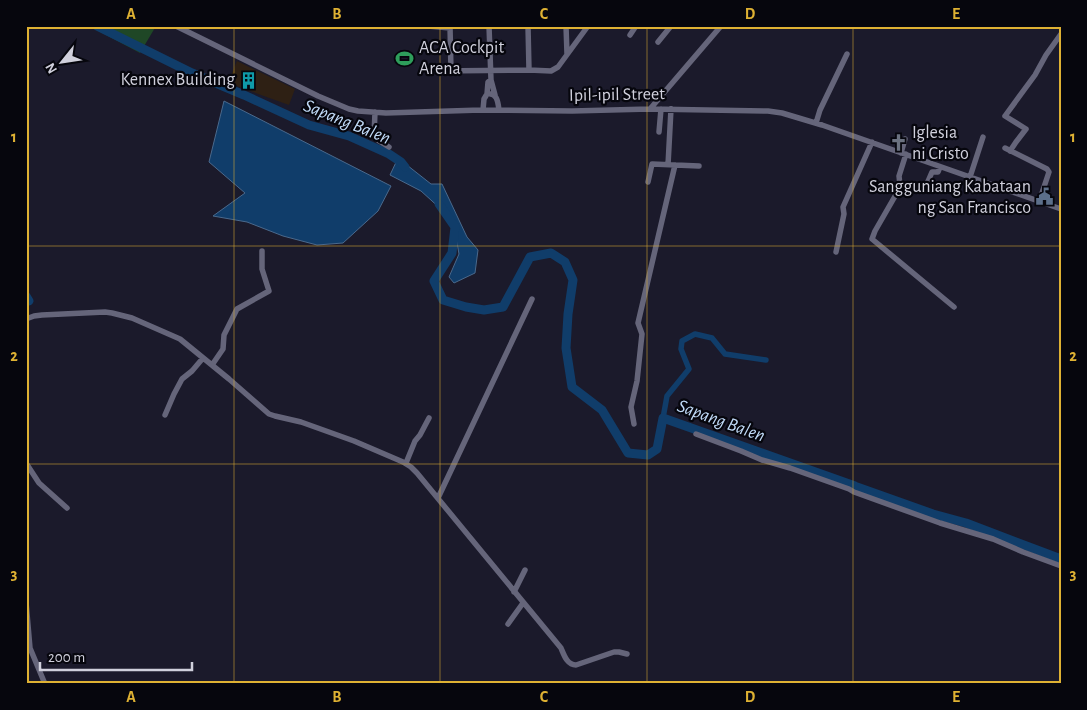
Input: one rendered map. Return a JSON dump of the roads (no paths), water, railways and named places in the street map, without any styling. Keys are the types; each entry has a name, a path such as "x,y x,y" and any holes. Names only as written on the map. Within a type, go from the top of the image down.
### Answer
{"street":[{"name":"Ipil-ipil Street","path":"176,26 349,109 386,113 484,110 572,111 650,108 768,111 816,123 1061,209"},
{"path":"428,26 450,27 451,71"},
{"path":"489,26 491,80 498,100 499,110"},
{"path":"528,26 529,70"},
{"path":"566,26 567,54"},
{"path":"437,71 529,70 552,72 588,26"},
{"path":"630,35 636,26"},
{"path":"658,42 671,26"},
{"path":"650,108 721,26"},
{"path":"1040,202 1048,170 1008,150 1026,129 1005,116 1035,75 1061,34"},
{"path":"816,123 820,110 847,54"},
{"path":"484,110 484,99 487,94 488,82 491,80"},
{"path":"487,94 495,95"},
{"path":"659,132 661,109"},
{"path":"668,165 671,109"},
{"path":"375,112 374,136 389,147"},
{"path":"970,177 983,137"},
{"path":"905,139 899,176 900,185 872,238 954,307"},
{"path":"836,252 844,214 843,207 872,142"},
{"path":"648,182 652,164 699,166"},
{"path":"634,424 631,406 637,381 642,334 638,323 675,165"},
{"path":"926,186 932,172 938,172 940,167"},
{"path":"212,366 224,349 224,335 237,309 269,291 262,269 262,251"},
{"path":"438,498 532,299"},
{"path":"26,319 42,315 105,312 132,318 180,339 269,414 301,422 354,441 406,463 438,498 561,648 569,663 576,665 614,652 627,654"},
{"path":"165,415 182,379 203,358"},
{"path":"406,463 415,441 429,418"},
{"path":"696,434 762,460 849,489 905,511 993,538 1061,566"},
{"path":"26,462 39,483 67,508"},
{"path":"514,592 525,570"},
{"path":"26,602 30,648 45,684"},
{"path":"508,624 523,603"}],"water":[{"path":"224,101 391,186 378,211 343,243 317,245 283,236 247,222 213,216 245,193 209,162"},
{"path":"398,158 431,184 442,184 467,237 478,250 475,273 454,283 449,277 459,254 453,220 421,191 390,175"}],"waterway":[{"name":"Sapang Balen","path":"97,26 192,73 309,125 349,136 389,154 405,167"},
{"name":"Sapang Balen","path":"439,204 455,227 452,253 434,281 443,300 484,310 503,307 530,257 551,253 565,262 573,280 566,348 572,387 602,410 628,453 648,455 657,449 663,418 855,486"},
{"path":"26,296 29,301"},
{"path":"663,418 667,396 689,369 681,349 682,341 695,334 712,338 725,354 766,360"},
{"name":"Sapang Balen","path":"857,487 933,514 966,523 1061,559"}],"place":[{"name":"ACA Cockpit Arena","path":"405,58"},
{"name":"Kennex Building","path":"249,80"},
{"name":"Iglesia ni Cristo","path":"898,143"},
{"name":"Sangguniang Kabataan ng San Francisco","path":"1045,197"}]}
